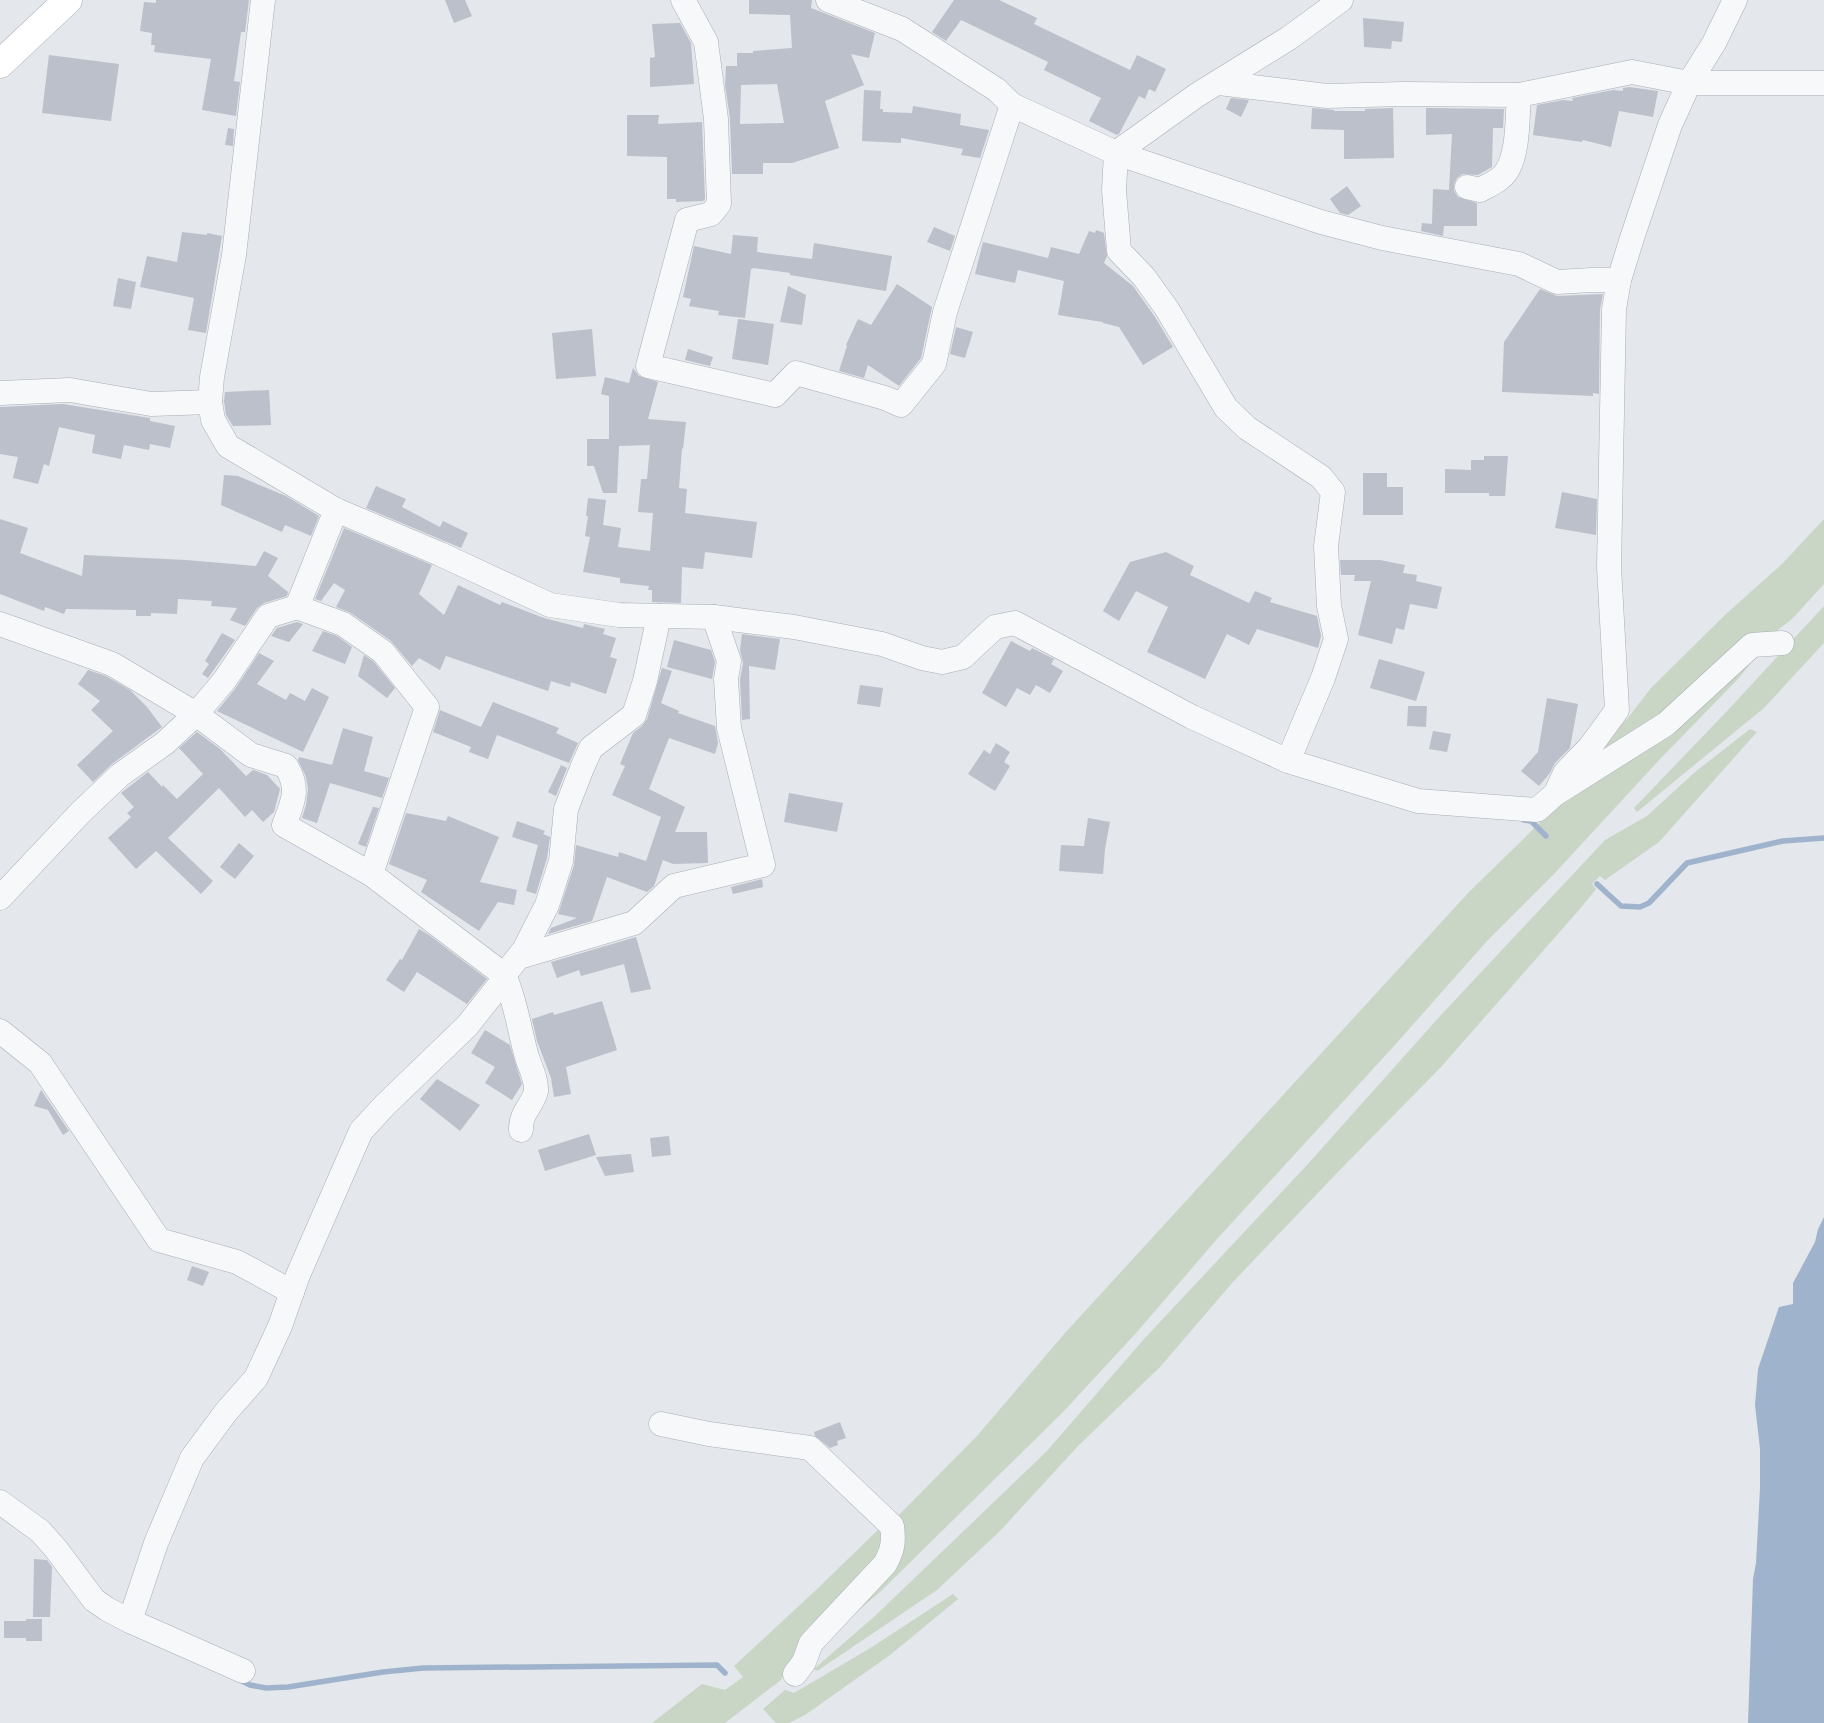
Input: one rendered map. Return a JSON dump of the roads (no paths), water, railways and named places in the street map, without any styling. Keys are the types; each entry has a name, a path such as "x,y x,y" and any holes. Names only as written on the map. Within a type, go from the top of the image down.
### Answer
{"main road":[{"path":"0,64 68,0"}],"street":[{"path":"263,0 234,255 212,378 210,402 214,420 228,446 336,510 440,554 550,605 620,615 714,617 794,627 882,644 922,658 942,662 962,657 996,627 1015,623 1192,717 1288,761 1418,801 1537,810 1556,794 1666,724 1752,645 1782,643"},
{"path":"683,0 706,42 716,119 719,204 711,214 687,220 648,366 775,395 796,373 885,398 901,405 934,364 945,312 1012,105"},
{"path":"828,0 902,29 997,90 1012,105 1116,153 1321,222 1382,238 1519,264 1557,282 1620,280"},
{"path":"1116,153 1197,95 1289,38 1341,0"},
{"path":"1556,794 1565,773 1590,747 1616,710 1609,566 1614,309 1620,280 1670,125 1689,83 1714,43 1735,0"},
{"path":"1218,83 1327,96 1403,94 1518,95 1632,72 1689,83 1824,83"},
{"path":"1467,188 1480,190 1506,173 1514,150 1518,95"},
{"path":"1116,153 1114,190 1119,251 1144,277 1167,309 1226,408 1247,428 1321,477 1333,492 1326,546 1329,606 1336,639 1323,678 1288,761"},
{"path":"0,393 70,390 151,404 210,402"},
{"path":"297,607 336,510"},
{"path":"0,898 80,813 120,775 165,743 196,714 224,681 268,616 297,607 342,624 383,652 427,707 371,874"},
{"path":"130,1621 156,1543 192,1458 226,1412 256,1378 280,1326 292,1292 360,1131 454,1040 498,987 548,905 560,861 566,809 591,748 634,715 645,681 659,616"},
{"path":"512,966 634,922 674,886 763,865 729,728 726,679 729,661 714,617"},
{"path":"0,624 112,664 196,714 251,755 286,766 294,779 293,803 284,825 371,874 512,966"},
{"path":"512,966 509,985 536,1091 521,1120 521,1130"},
{"path":"0,1031 40,1064 159,1240 236,1262 292,1292"},
{"path":"661,1424 709,1434 810,1448 892,1526 894,1539 892,1552 885,1564 812,1643 804,1662 795,1674"},
{"path":"0,1502 40,1532 56,1549 94,1600 130,1621 243,1671"}],"water":[{"path":"1824,1217 1824,1723 1748,1723 1753,1579 1756,1563 1760,1488 1760,1449 1755,1405 1758,1369 1779,1307 1793,1304 1793,1283 1815,1242 1818,1229"}],"waterway":[{"path":"1524,820 1531,821 1546,836"},
{"path":"1597,884 1621,906 1640,907 1649,903 1687,863 1783,841 1824,838"},
{"path":"240,1680 250,1685 266,1688 288,1687 383,1672 423,1668 717,1665 725,1673"}]}
